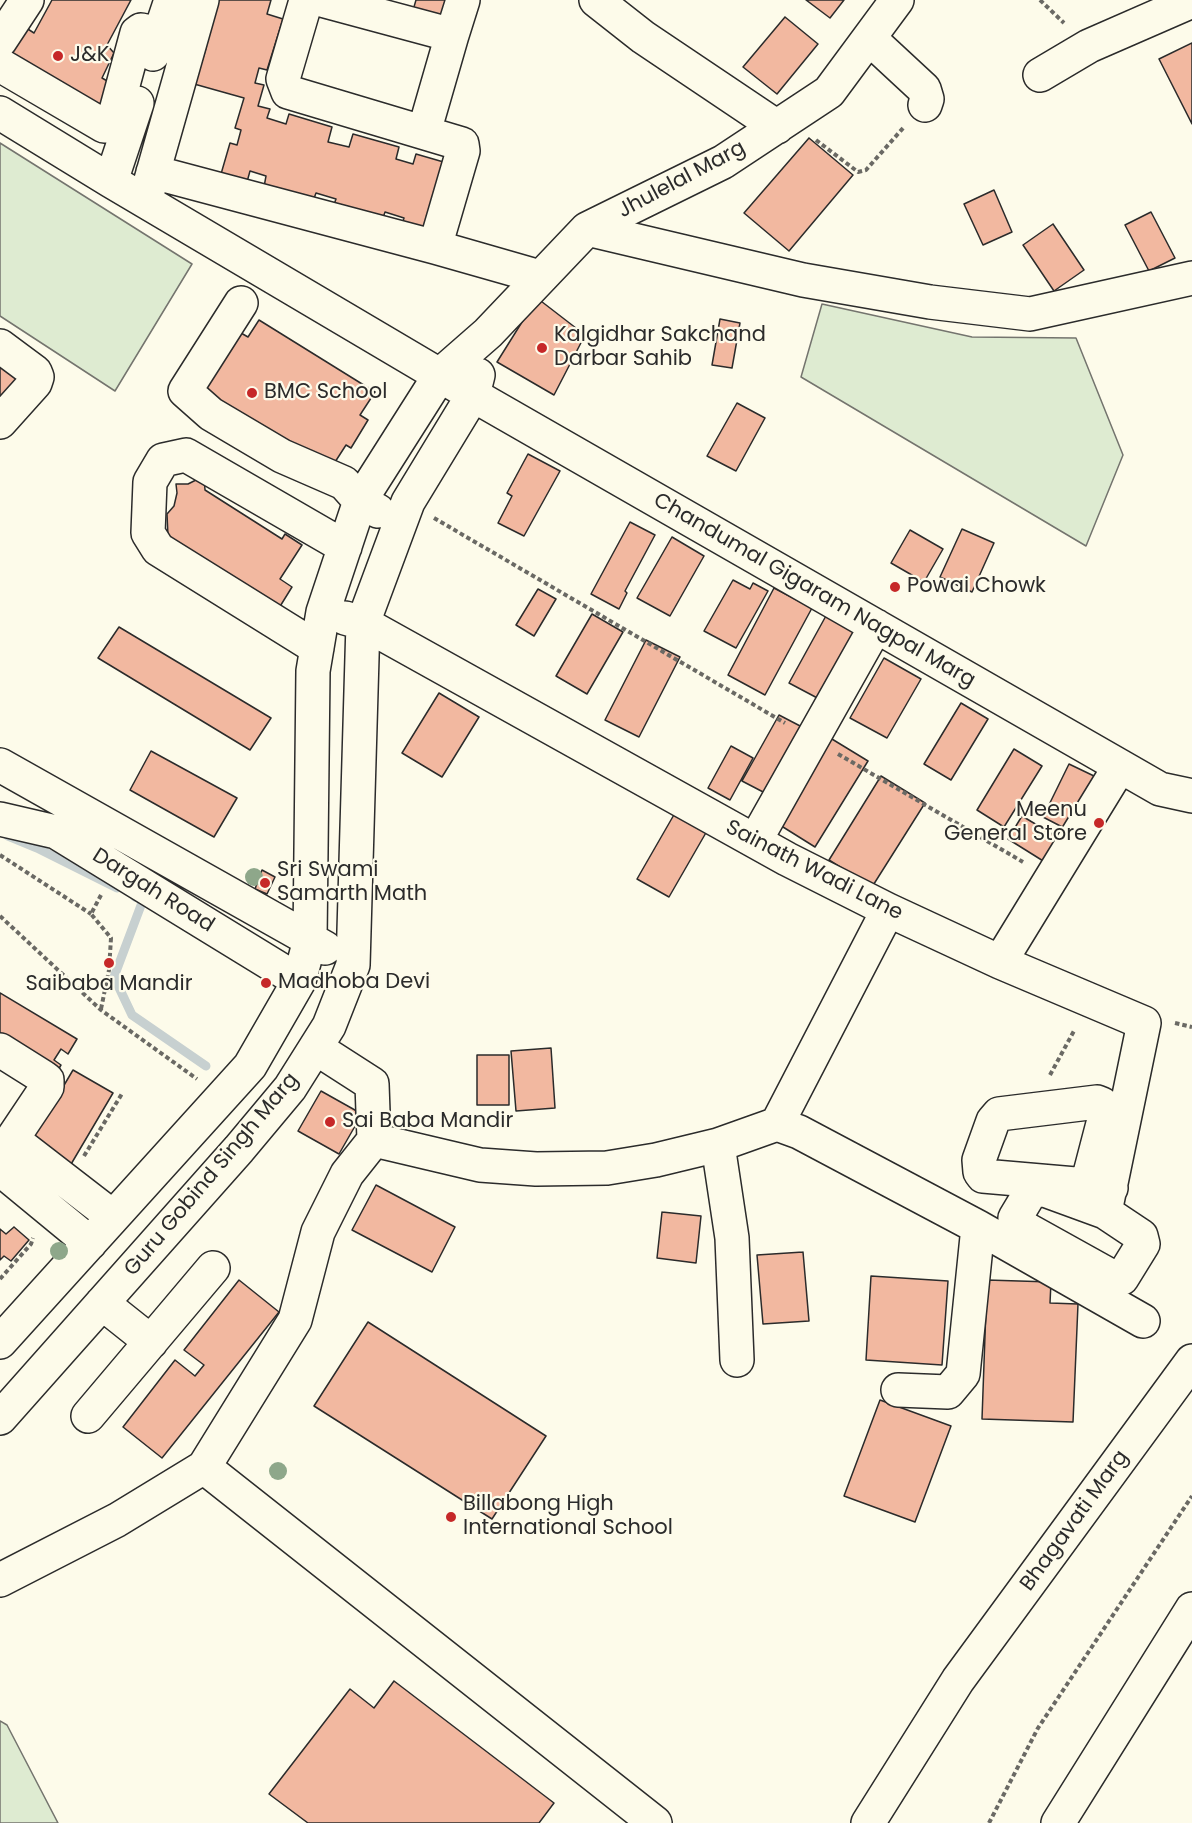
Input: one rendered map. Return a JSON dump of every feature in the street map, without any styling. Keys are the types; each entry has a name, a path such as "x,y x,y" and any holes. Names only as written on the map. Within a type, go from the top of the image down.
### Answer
{"street":[{"path":"0,40 27,0"},
{"path":"111,181 171,0"},
{"path":"202,0 149,187 435,247 540,278"},
{"path":"313,0 305,4 283,79 288,92 458,142 463,147 435,247"},
{"path":"322,0 452,36"},
{"path":"424,132 463,0"},
{"path":"596,0 643,37 783,123"},
{"name":"Jhulelal Marg","path":"488,333 586,229 723,162 829,92 897,0"},
{"path":"1040,75 1089,46 1192,1"},
{"path":"0,65 104,126 110,126 137,33 141,30 160,34"},
{"path":"869,38 924,89 927,99 925,105"},
{"name":"Chandumal Gigaram Nagpal Marg","path":"0,112 111,181 149,187 440,375 1160,789 1192,796"},
{"path":"586,229 803,280 930,302 1030,314 1192,278"},
{"path":"241,303 185,391 211,414 282,456 344,483 360,501 404,513"},
{"name":"Guru Gobind Singh Marg","path":"0,1342 250,1065 299,981 310,940 313,671 323,612 360,501 440,375 488,333"},
{"name":"Guru Gobind Singh Marg","path":"0,1418 239,1149 290,1088 329,1026 353,964 363,622 404,513 474,395 488,333"},
{"path":"0,346 35,372 37,377 35,383 0,422"},
{"path":"317,648 158,549 148,533 150,482 163,460 186,455 345,547"},
{"name":"Sainath Wadi Lane","path":"323,612 363,622 755,842 888,910 1000,962 1144,1023 1101,1195"},
{"path":"755,842 876,626"},
{"path":"0,765 50,781 353,964"},
{"path":"1000,962 1120,766"},
{"name":"Dargah Road","path":"0,819 56,832 299,981"},
{"path":"777,1124 888,910"},
{"path":"0,1580 117,1520 204,1467 295,1320 318,1232 347,1174 374,1140 372,1084 316,1048"},
{"path":"0,1050 47,1080 47,1087 6,1148 71,1184 113,1217"},
{"path":"250,1065 290,1088"},
{"path":"374,1140 480,1165 607,1168 718,1146 777,1124 799,1132 978,1227 1143,1321"},
{"path":"718,1146 732,1238 736,1360"},
{"path":"0,1169 90,1243"},
{"path":"50,1211 71,1184"},
{"path":"898,1390 948,1392 963,1374 978,1227"},
{"path":"88,1416 213,1268"},
{"path":"102,1303 151,1342"},
{"name":"Bhagavati Marg","path":"868,1823 958,1680 1192,1361"},
{"path":"204,1467 655,1823"},
{"path":"1058,1823 1192,1609"}],"path":[{"path":"783,123 858,172 869,167 925,105"},
{"path":"404,513 813,740 1028,865"},
{"path":"0,855 91,914 111,938 109,970 101,1010"},
{"path":"91,914 115,868"},
{"path":"0,916 101,1010 222,1097"},
{"path":"1049,1078 1091,999"},
{"path":"71,1184 123,1092"},
{"path":"0,1279 33,1241 31,1228 50,1211"},
{"path":"989,1823 1038,1728 1192,1496"}],"green space":[{"path":"0,143 192,264 115,391 0,316"},
{"path":"822,304 972,337 1076,338 1123,455 1086,546 801,377"},
{"path":"0,1721 7,1725 58,1823 0,1823"}],"building":[{"name":"J&K","path":"52,0 131,0 107,45 114,53 102,78 116,86 98,115 0,59 20,24 34,33"},
{"path":"208,0 271,0 267,14 283,19 267,70 259,68 255,83 264,85 258,106 270,109 267,118 286,124 289,114 332,127 328,142 349,147 353,134 399,147 396,159 413,164 416,154 447,163 425,239 400,231 404,218 385,212 381,224 332,210 336,199 316,193 313,201 264,187 266,176 250,171 247,182 221,174 230,143 237,145 241,130 235,128 244,98 187,82 193,59 202,61 206,48 196,45"},
{"path":"416,0 451,0 443,26 411,17"},
{"path":"806,0 844,0 830,18"},
{"path":"785,17 818,44 777,94 743,67"},
{"path":"1192,43 1192,124 1159,59"},
{"path":"809,138 853,175 789,251 744,213"},
{"path":"994,190 1012,232 983,245 964,204"},
{"path":"1151,212 1175,258 1149,271 1125,225"},
{"path":"1053,224 1084,270 1054,291 1023,245"},
{"name":"Kalgidhar Sakchand Darbar Sahib","path":"537,298 585,335 554,395 497,362"},
{"path":"720,319 740,323 732,368 712,365"},
{"path":"259,320 375,392 360,415 368,420 351,448 346,445 328,473 196,390 241,333 248,337"},
{"path":"0,366 19,379 0,399"},
{"path":"737,403 765,418 736,471 707,456"},
{"path":"528,454 560,471 524,536 498,523 512,496 507,493"},
{"path":"204,476 205,490 282,539 285,534 302,545 280,579 292,587 279,608 168,536 167,514 174,506 177,493 176,484 188,484"},
{"path":"630,522 655,535 625,591 627,593 619,609 591,594"},
{"path":"962,529 994,543 972,592 940,577"},
{"path":"910,530 943,549 924,582 891,563"},
{"path":"672,537 704,556 670,616 637,598"},
{"path":"733,580 750,589 753,583 768,591 736,648 704,631"},
{"path":"774,588 812,608 765,695 728,675"},
{"path":"538,589 556,599 534,636 516,625"},
{"path":"592,614 623,632 587,694 556,676"},
{"path":"827,614 861,633 823,701 789,683"},
{"path":"119,627 271,718 250,750 98,658"},
{"path":"646,640 680,657 639,737 605,720"},
{"path":"884,658 921,679 887,738 850,718"},
{"path":"439,693 479,717 442,777 402,753"},
{"path":"961,703 988,719 951,780 924,764"},
{"path":"779,715 804,728 767,794 742,781"},
{"path":"827,736 868,761 815,847 775,822"},
{"path":"731,746 753,758 730,800 708,788"},
{"path":"1014,749 1042,766 1004,827 977,810"},
{"path":"151,751 237,798 214,837 130,790"},
{"path":"1069,764 1094,776 1068,830 1043,817"},
{"path":"881,776 925,803 872,887 829,860"},
{"path":"679,806 711,824 669,897 637,879"},
{"path":"1022,816 1062,840 1048,864 1008,839"},
{"name":"Sri Swami Samarth Math","path":"262,870 275,877 267,894 255,889"},
{"path":"0,993 77,1039 68,1054 61,1049 54,1060 61,1065 54,1077 0,1044"},
{"path":"551,1048 555,1108 516,1111 511,1051"},
{"path":"477,1055 509,1055 509,1105 477,1105"},
{"path":"73,1070 113,1093 67,1171 27,1148"},
{"name":"Sai Baba Mandir","path":"321,1091 362,1114 339,1154 298,1131"},
{"path":"376,1185 455,1227 432,1272 352,1230"},
{"path":"662,1212 701,1216 696,1263 657,1258"},
{"path":"14,1227 29,1240 11,1261 4,1256 0,1260 0,1229 6,1234"},
{"path":"803,1252 809,1321 763,1324 757,1255"},
{"path":"871,1276 948,1281 942,1365 866,1360"},
{"path":"239,1280 279,1312 162,1458 123,1427 175,1360 195,1376 204,1365 184,1350"},
{"path":"987,1280 1051,1282 1050,1303 1078,1304 1073,1422 982,1419"},
{"path":"368,1322 546,1436 492,1519 314,1406"},
{"path":"880,1400 951,1426 915,1522 844,1496"},
{"path":"394,1681 554,1803 539,1823 308,1823 269,1794 350,1689 374,1708"}],"waterway":[{"path":"8,836 117,888"},
{"path":"135,897 143,900 114,977 132,1015 206,1066"}],"place":[{"name":"J&K","path":"58,56"},
{"name":"Kalgidhar Sakchand Darbar Sahib","path":"542,348"},
{"name":"BMC School","path":"252,393"},
{"name":"Powai Chowk","path":"895,587"},
{"name":"Meenu General Store","path":"1099,823"},
{"name":"Sri Swami Samarth Math","path":"265,883"},
{"name":"Saibaba Mandir","path":"109,963"},
{"name":"Madhoba Devi","path":"266,983"},
{"name":"Sai Baba Mandir","path":"330,1122"},
{"name":"Billabong High International School","path":"451,1517"}]}
